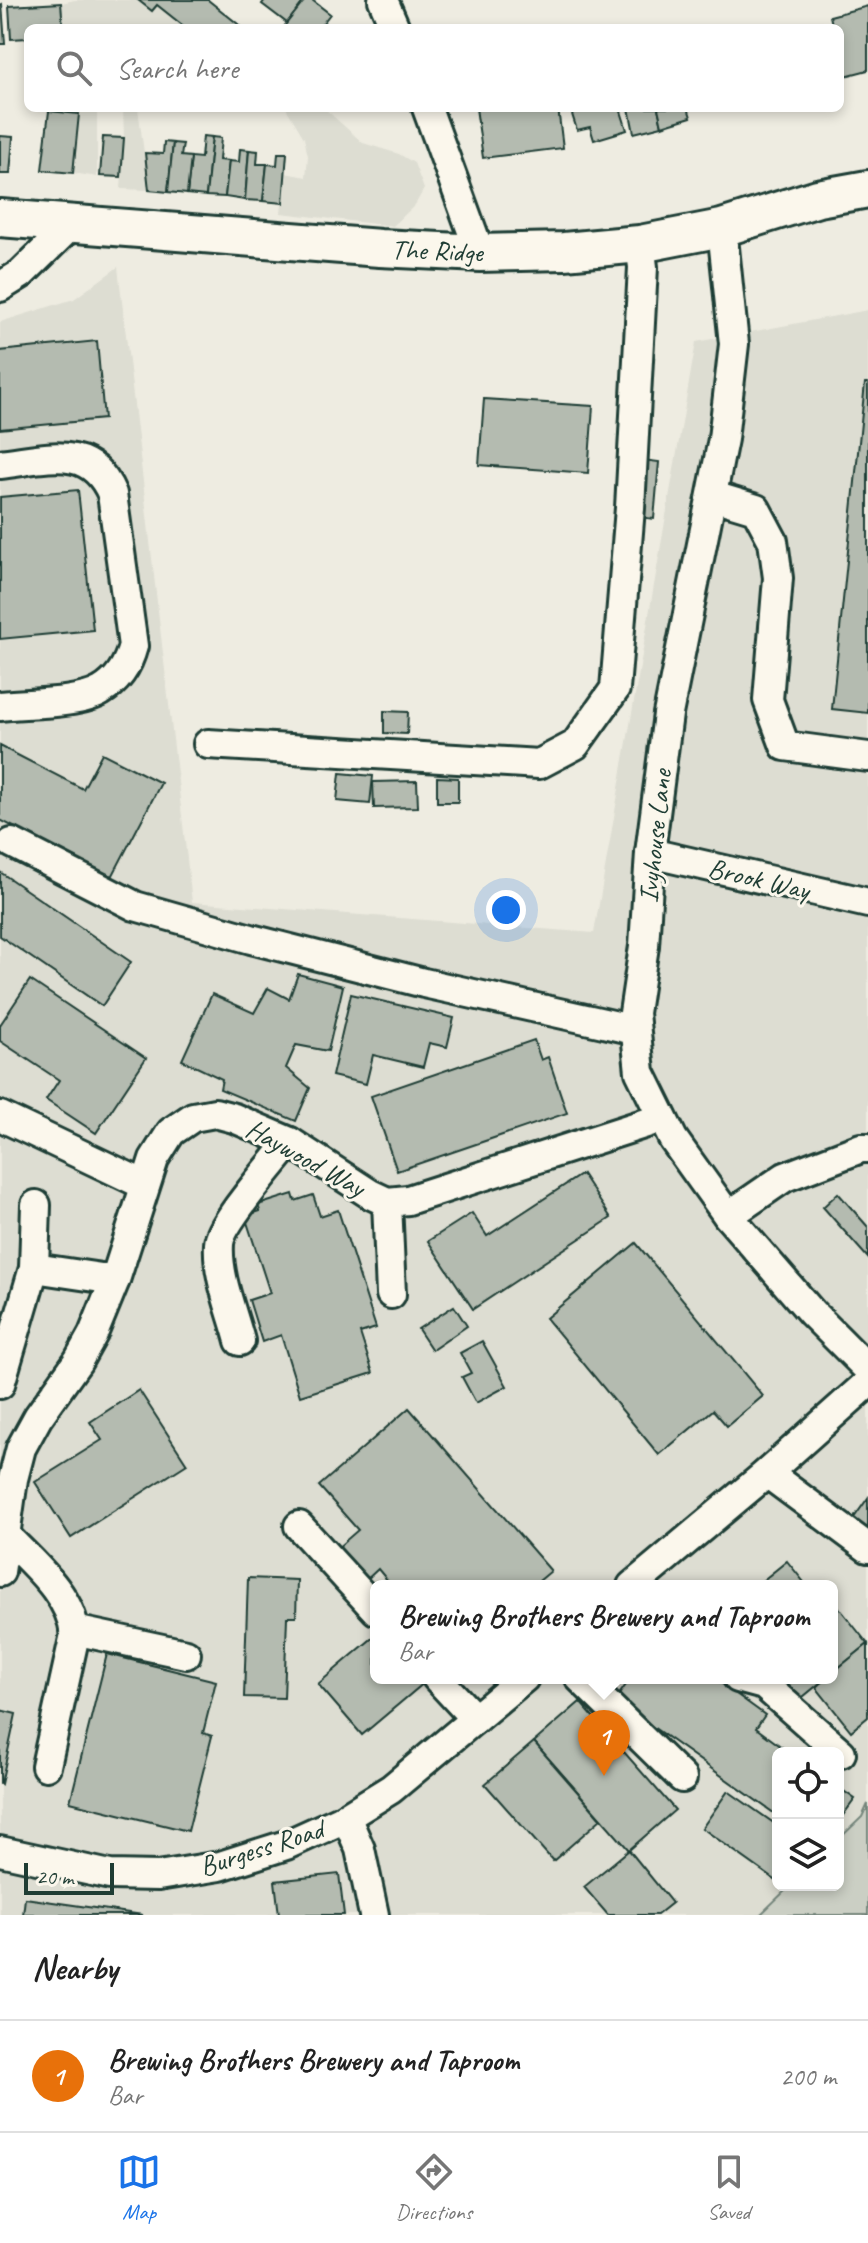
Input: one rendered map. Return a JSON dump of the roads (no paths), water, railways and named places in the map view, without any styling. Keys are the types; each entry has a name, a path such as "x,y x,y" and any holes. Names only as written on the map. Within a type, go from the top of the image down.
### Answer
{"main road":[{"name":"The Ridge","path":"0,218 380,248 480,253 564,251 640,244 722,228 818,198 868,189"}],"street":[{"path":"383,0 393,24"},
{"path":"428,112 480,253"},
{"path":"0,287 21,274 72,224"},
{"name":"Ivyhouse Lane","path":"722,228 734,344 713,496 668,714 650,853 644,946 634,1013 640,1072 687,1160 728,1216 812,1313 868,1369"},
{"path":"208,744 539,764 575,745 615,689 630,508 643,267 640,244"},
{"path":"0,464 71,457 96,468 105,478 112,494 133,646 123,672 100,692 80,698 0,706"},
{"path":"713,496 756,509 773,541 778,578 768,700 785,746 868,757"},
{"path":"12,843 135,906 424,983 635,1030"},
{"name":"Brook Way","path":"650,853 868,903"},
{"name":"Haywood Way","path":"0,1572 13,1479 21,1448 93,1334 115,1280 145,1185 171,1132 193,1117 215,1113 234,1118 290,1142 387,1202 408,1200 662,1118"},
{"path":"0,1116 145,1185"},
{"path":"240,1341 222,1278 218,1241 232,1217 290,1142"},
{"path":"728,1216 785,1177 868,1148"},
{"path":"387,1202 391,1294"},
{"path":"0,1384 34,1268 36,1205"},
{"path":"34,1268 115,1280"},
{"path":"639,1580 868,1383"},
{"path":"767,1473 868,1548"},
{"path":"7,1526 68,1607 74,1622 46,1766"},
{"path":"299,1526 370,1603"},
{"path":"74,1630 186,1654"},
{"path":"443,1684 475,1719"},
{"name":"Burgess Road","path":"0,1851 110,1875 158,1876 220,1866 286,1845 346,1817 391,1789 517,1684"},
{"path":"586,1684 682,1778"},
{"path":"760,1684 834,1747"},
{"path":"346,1817 360,1849 374,1915"}],"place":[{"name":"Brewing Brothers Brewery and Taproom","path":"604,1776"}]}
